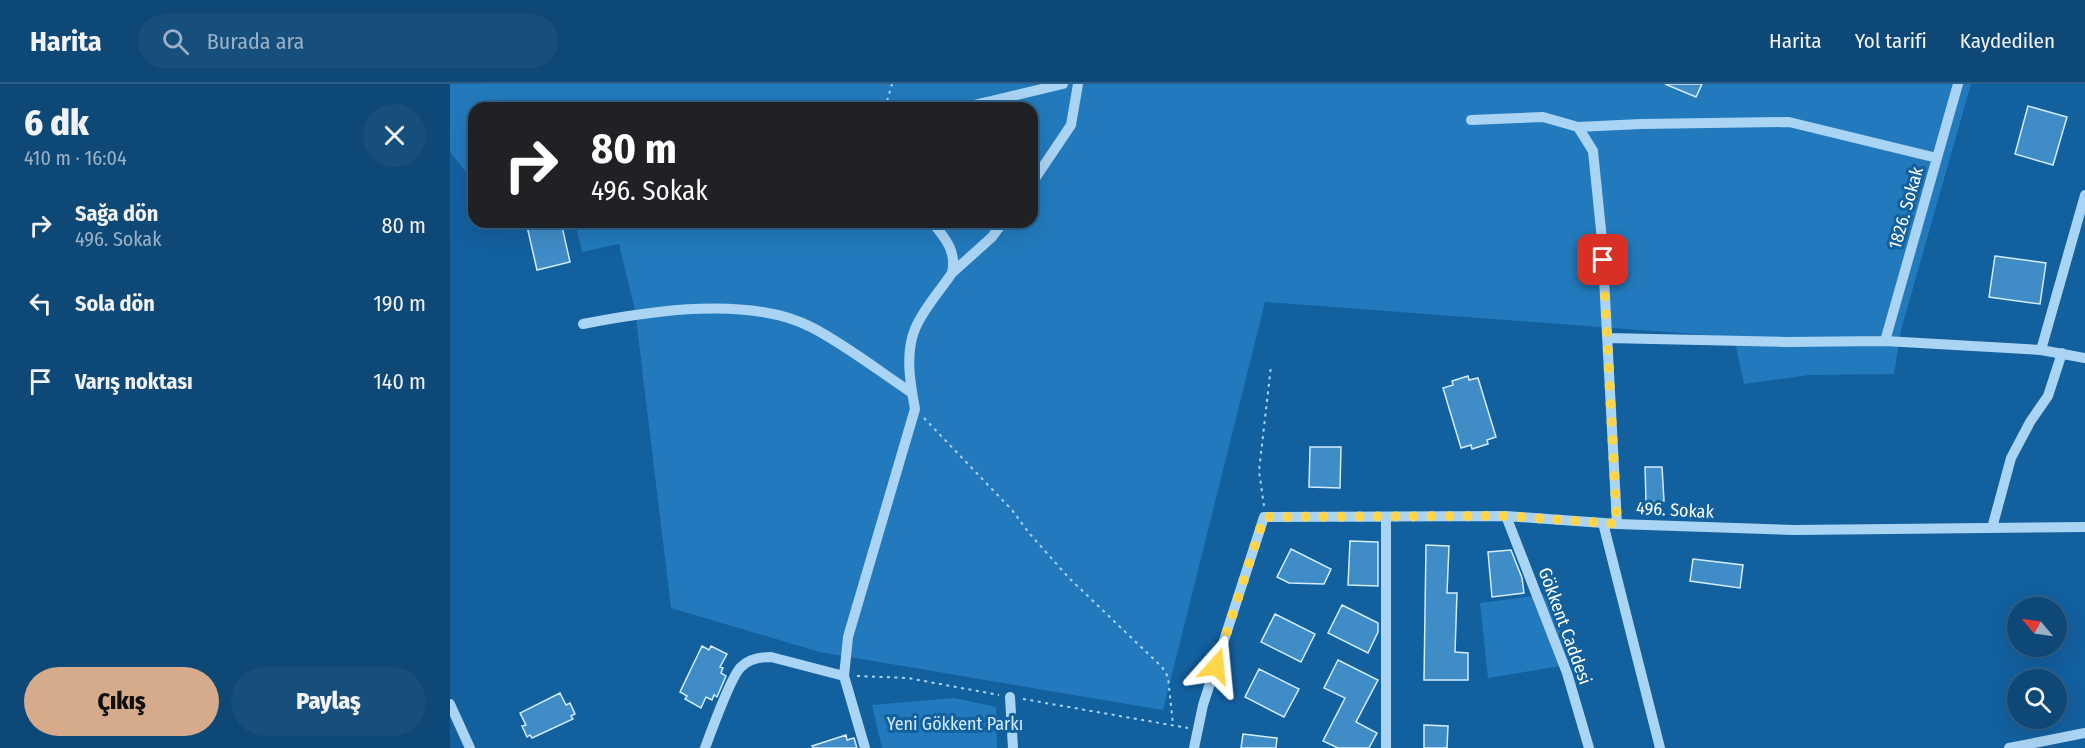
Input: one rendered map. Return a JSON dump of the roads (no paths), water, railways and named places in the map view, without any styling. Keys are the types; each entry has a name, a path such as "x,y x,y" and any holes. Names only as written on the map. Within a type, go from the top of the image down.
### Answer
{"street":[{"path":"986,102 1063,84"},
{"path":"1038,174 1071,125 1078,84"},
{"name":"1826. Sokak","path":"1885,341 1958,84"},
{"path":"1471,120 1543,117 1578,127 1790,122 1937,159"},
{"path":"1578,127 1593,151 1607,338 1617,524"},
{"path":"2041,350 2085,195"},
{"path":"937,228 951,247 952,273"},
{"path":"865,748 844,676 848,637 915,409 912,393 911,347 915,328 952,273 992,237 999,228"},
{"path":"583,324 683,310 735,310 772,314 813,327 912,393"},
{"path":"1607,338 1786,342 1885,341 2041,350 2085,358"},
{"path":"1992,528 2011,458 2049,396 2062,353"},
{"name":"496. Sokak","path":"1194,748 1203,705 1264,517 1506,516 1617,524 1794,530 2085,527"},
{"name":"Gökkent Caddesi","path":"1506,516 1567,673 1588,748"},
{"path":"1386,517 1386,748"},
{"path":"1603,523 1660,748"},
{"path":"705,748 737,671 748,661 771,657 844,676"},
{"path":"1010,697 1013,748"},
{"path":"450,704 470,748"},
{"path":"2009,748 2085,733"}],"park label":[{"name":"Yeni Gökkent Parkı","path":"955,724"}]}
